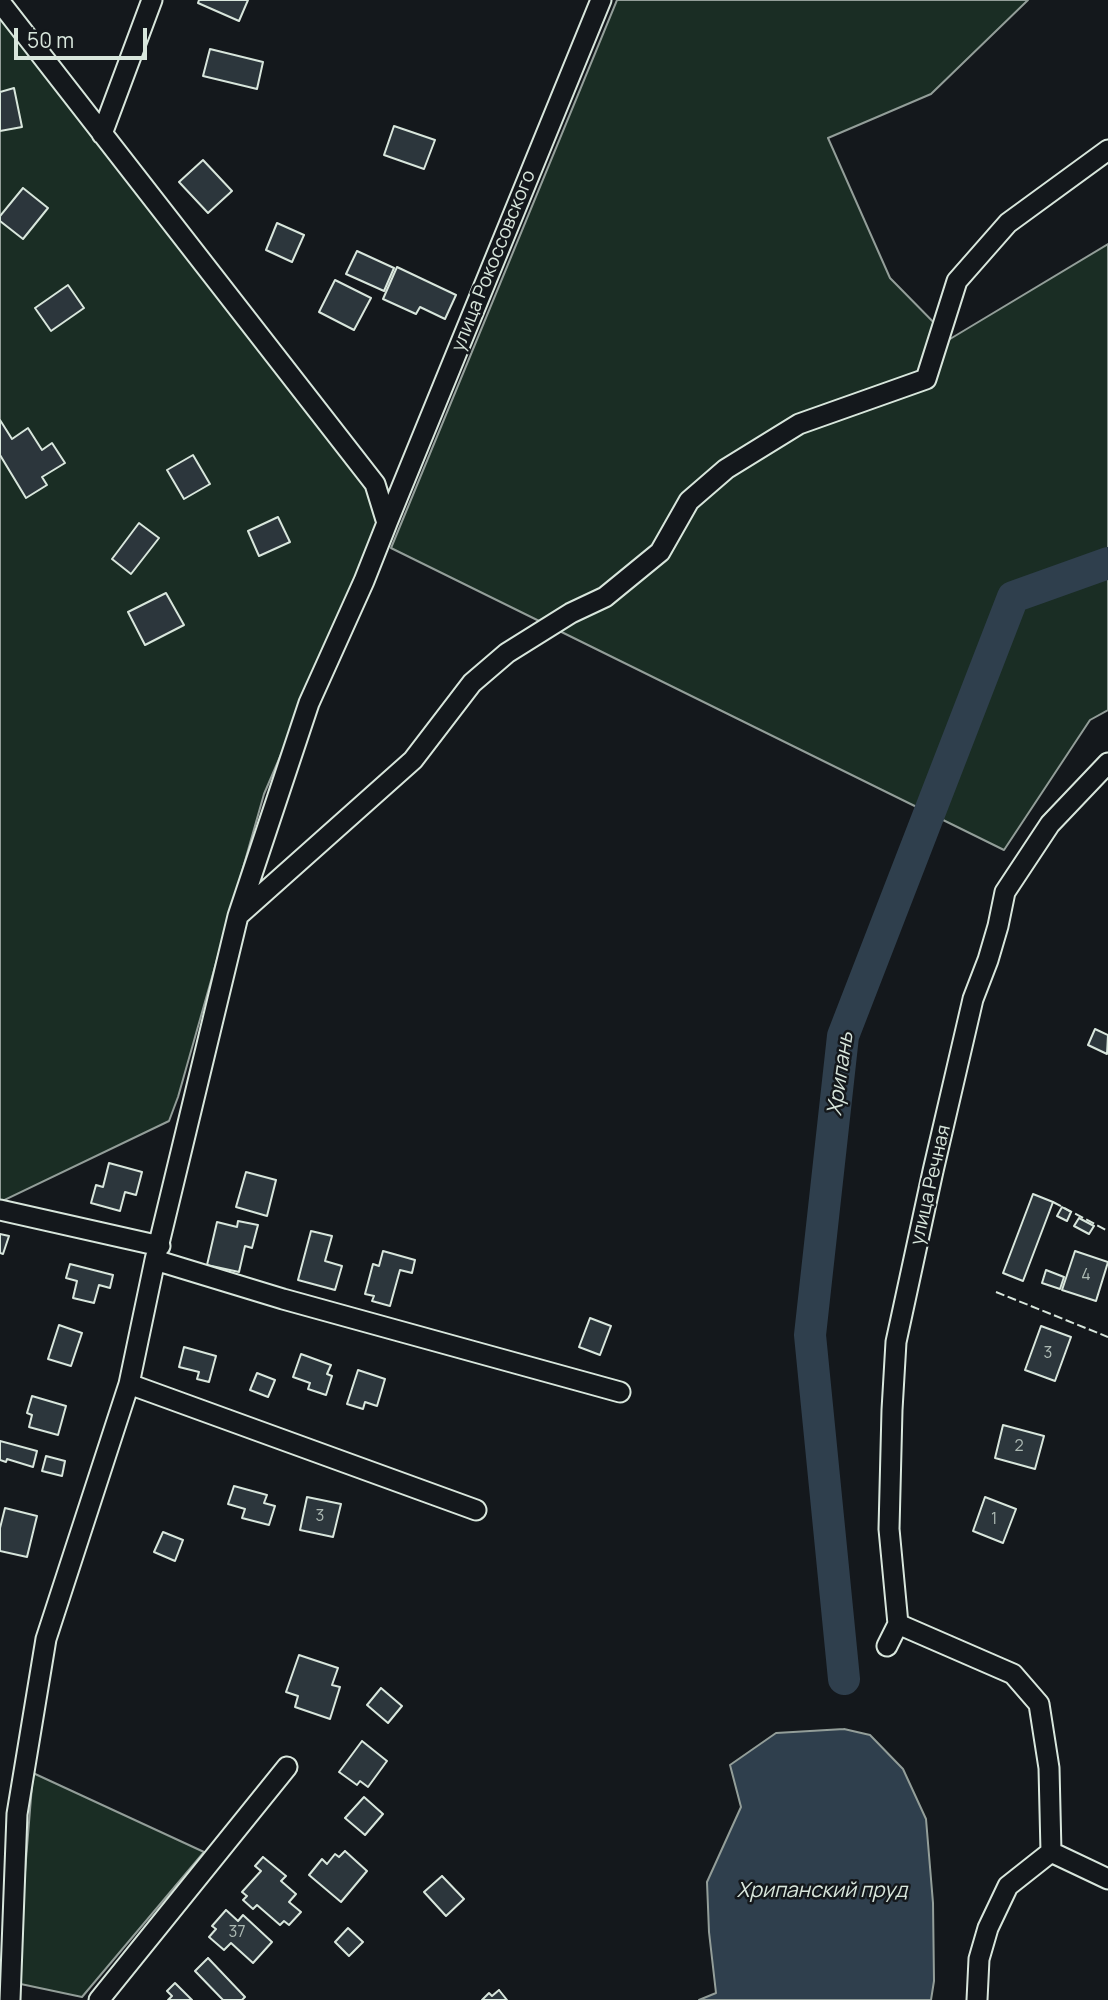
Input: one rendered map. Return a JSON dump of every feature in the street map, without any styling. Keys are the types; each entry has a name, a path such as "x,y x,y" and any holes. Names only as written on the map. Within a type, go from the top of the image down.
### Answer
{"street":[{"path":"102,134 152,0"},
{"name":"улица Рокоссовского","path":"10,2000 17,1814 46,1639 130,1384 158,1253 238,916 309,703 365,581 601,0"},
{"path":"0,2 374,484 387,523"},
{"path":"238,916 413,760 472,683 507,653 570,613 605,597 660,552 689,501 726,469 799,424 926,379 957,281 1009,223 1108,150"},
{"name":"улица Речная","path":"898,1624 890,1529 896,1342 973,999 988,960 1005,892 1050,824 1108,763"},
{"path":"0,1210 158,1253 283,1299 620,1392"},
{"path":"130,1384 476,1510"},
{"path":"887,1646 898,1624 1013,1674 1039,1704 1049,1769 1051,1852"},
{"path":"99,2000 287,1767"},
{"path":"1051,1852 1108,1879"},
{"path":"977,2000 979,1958 988,1928 1007,1886 1051,1852"}],"green space":[{"path":"617,0 1028,0 931,94 828,138 890,278 950,339 1108,244 1108,710 1090,720 1004,850 391,548"},
{"path":"0,17 369,489 378,529 264,794 169,1121 0,1202"},
{"path":"33,1773 204,1852 82,1997 16,1983"}],"water":[{"name":"Хрипанский пруд","path":"844,1729 870,1735 903,1769 926,1819 933,1903 934,1981 931,2000 699,2000 716,1993 707,1882 741,1807 730,1765 776,1733"}],"building":[{"path":"199,0 248,0 239,21 198,3"},
{"path":"210,49 263,62 257,89 203,76"},
{"path":"14,88 22,127 0,131 0,92"},
{"path":"394,126 435,140 424,169 384,155"},
{"path":"203,160 232,191 208,213 179,182"},
{"path":"23,188 48,208 23,239 0,221 0,216"},
{"path":"277,223 304,235 292,262 266,250"},
{"path":"357,251 394,268 384,291 346,274"},
{"path":"397,267 456,295 445,319 420,307 416,314 383,299"},
{"path":"335,280 371,298 354,330 319,312"},
{"path":"68,285 84,308 51,331 35,308"},
{"path":"0,420 12,439 28,428 42,450 52,443 65,463 42,477 47,485 26,498 0,455"},
{"path":"193,455 210,484 184,499 167,470"},
{"path":"278,517 290,542 259,556 248,531"},
{"path":"139,523 159,538 131,574 112,559"},
{"path":"166,593 184,625 145,645 128,612"},
{"path":"1095,1029 1108,1035 1107,1054 1088,1045"},
{"path":"109,1163 142,1172 136,1195 125,1192 120,1211 91,1203 96,1185 103,1187"},
{"path":"246,1172 276,1180 267,1216 236,1207"},
{"path":"1033,1194 1053,1202 1023,1281 1003,1273"},
{"path":"1062,1207 1071,1212 1067,1221 1057,1216"},
{"path":"1079,1218 1094,1226 1089,1234 1074,1226"},
{"path":"238,1221 258,1225 252,1248 245,1246 239,1272 207,1265 217,1222 237,1227"},
{"path":"311,1231 332,1236 325,1261 342,1266 335,1290 298,1280"},
{"path":"0,1234 9,1236 3,1254 0,1253"},
{"path":"383,1251 415,1260 412,1273 400,1270 390,1306 372,1301 374,1296 365,1294 373,1264 379,1266"},
{"path":"1075,1251 1108,1262 1096,1301 1062,1290"},
{"path":"70,1264 113,1275 110,1288 99,1285 94,1303 73,1298 77,1281 66,1278"},
{"path":"1046,1270 1064,1277 1060,1289 1042,1283"},
{"path":"590,1318 611,1326 600,1355 579,1347"},
{"path":"59,1325 82,1333 71,1366 48,1359"},
{"path":"1041,1326 1071,1337 1055,1381 1025,1370"},
{"path":"184,1347 216,1356 209,1382 197,1379 199,1372 179,1367"},
{"path":"301,1354 331,1365 327,1374 332,1376 326,1395 308,1389 310,1383 293,1377"},
{"path":"358,1370 385,1379 377,1406 365,1402 363,1409 347,1404"},
{"path":"257,1373 275,1380 268,1397 250,1390"},
{"path":"32,1396 66,1406 58,1435 29,1427 32,1415 27,1413"},
{"path":"1003,1425 1044,1436 1035,1469 995,1458"},
{"path":"0,1441 37,1451 33,1467 7,1459 6,1462 0,1460"},
{"path":"46,1456 65,1461 62,1476 42,1471"},
{"path":"234,1486 267,1495 264,1503 275,1506 269,1525 242,1518 245,1509 228,1504"},
{"path":"307,1497 341,1504 333,1537 300,1530"},
{"path":"985,1497 1016,1509 1003,1543 973,1531"},
{"path":"5,1508 37,1516 27,1557 0,1551 0,1528"},
{"path":"163,1532 183,1540 175,1561 154,1552"},
{"path":"299,1655 338,1668 332,1685 340,1687 330,1719 295,1707 298,1696 286,1692"},
{"path":"381,1688 402,1706 388,1723 367,1705"},
{"path":"362,1741 387,1761 368,1787 360,1781 357,1785 339,1772"},
{"path":"364,1797 383,1814 365,1835 345,1818"},
{"path":"345,1851 367,1871 341,1902 309,1875 322,1859 327,1864 335,1854 339,1857"},
{"path":"263,1857 286,1876 281,1881 296,1894 289,1902 301,1912 289,1925 284,1921 280,1925 257,1905 253,1909 243,1900 247,1896 242,1892 261,1871 255,1866"},
{"path":"442,1876 464,1899 446,1916 424,1892"},
{"path":"226,1910 238,1921 243,1915 272,1942 253,1963 231,1943 224,1950 209,1937 216,1929 212,1926"},
{"path":"348,1928 363,1942 349,1956 335,1942"},
{"path":"208,1958 245,1997 242,2000 223,2000 195,1971"},
{"path":"175,1983 192,2000 168,2000 172,1996 167,1991"},
{"path":"499,1990 507,2000 482,2000 489,1993 492,1996"}],"waterway":[{"name":"Хрипань","path":"844,1679 810,1335 843,1036 1013,597 1108,563"}],"fence":[{"path":"1053,1202 1108,1231"},
{"path":"996,1292 1108,1337"}]}
